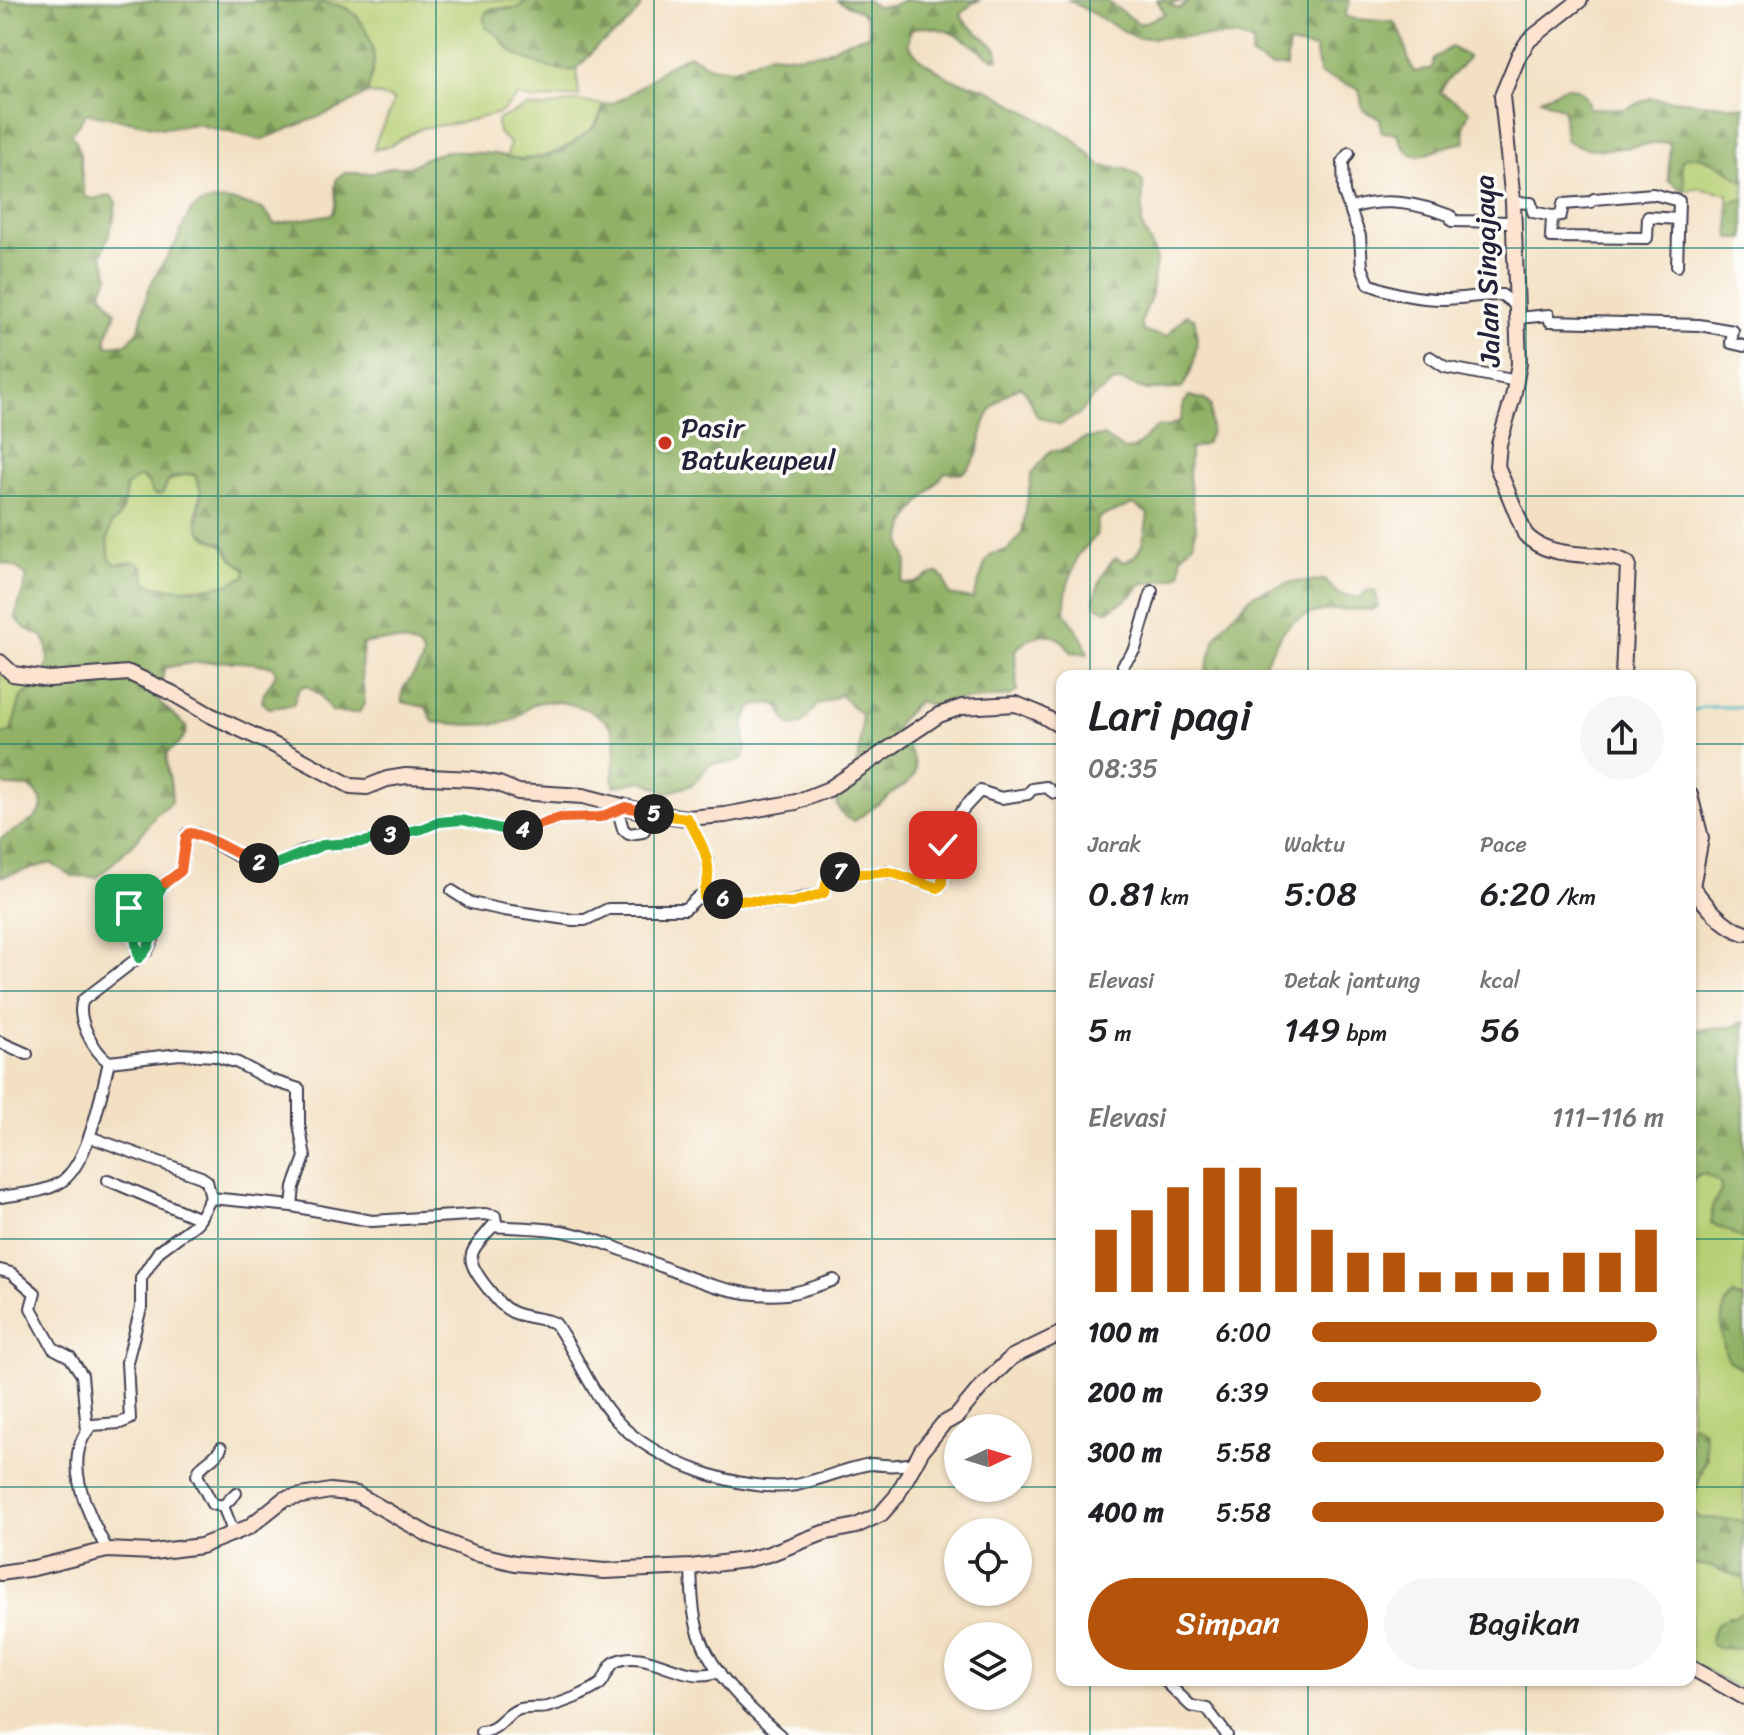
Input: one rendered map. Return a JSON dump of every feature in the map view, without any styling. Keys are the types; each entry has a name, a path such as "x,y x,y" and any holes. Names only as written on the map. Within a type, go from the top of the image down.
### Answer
{"street":[{"name":"Jalan Singajaya","path":"1580,0 1529,40 1519,55 1502,102 1513,202 1517,381 1499,444 1497,466 1525,534 1533,541 1562,552 1617,559 1628,564 1623,670"},
{"path":"1349,153 1343,163 1344,193 1360,236 1364,275 1369,284 1397,294 1445,299 1502,295 1517,312 1549,315 1550,321 1713,326 1733,331 1731,343 1744,346"},
{"path":"1513,202 1531,203 1533,212 1552,216 1561,215 1563,204 1653,194 1679,201 1677,266"},
{"path":"1351,208 1381,202 1411,203 1451,216 1452,221 1513,222"},
{"path":"1552,216 1551,237 1647,238 1648,217 1678,219"},
{"path":"1430,357 1445,367 1517,381"},
{"path":"1123,670 1123,665 1135,649 1152,591"},
{"path":"0,662 13,674 49,679 129,673 351,786 367,787 406,776 473,779 499,784 518,792 583,796 622,809 687,818 725,815 796,802 829,789 939,715 962,707 1016,704 1056,724"},
{"path":"452,891 471,903 585,920 608,909 685,909 694,897 792,903 824,893 831,871 864,874 890,872 938,888 942,884 944,839 980,791 1001,798 1028,794 1032,789 1046,787 1056,793"},
{"path":"622,809 623,829 629,834 643,832 654,814"},
{"path":"292,1206 294,1187 305,1157 299,1124 301,1094 296,1086 270,1080 238,1063 216,1056 180,1054 109,1062 101,1055 82,1020 80,1005 92,992 147,951 153,939 153,900 164,883 181,871 186,837 190,833 198,834 237,856 266,866 323,845 364,842 439,822 462,820 510,831 528,829 560,818 600,817 622,809"},
{"path":"687,818 701,842 706,859 708,879 704,897"},
{"path":"1696,818 1701,838 1696,863"},
{"path":"1696,894 1736,930 1744,933"},
{"path":"106,899 125,903 129,908 139,958"},
{"path":"0,1042 27,1054"},
{"path":"0,1197 64,1181 90,1137 109,1062"},
{"path":"87,1431 92,1425 130,1419 127,1362 142,1302 141,1278 159,1251 200,1219 211,1198 209,1186 201,1177 90,1137"},
{"path":"108,1180 200,1219"},
{"path":"211,1198 292,1206 355,1219 389,1222 492,1215 496,1219 493,1226 473,1249 471,1265 476,1273 506,1308 555,1323 616,1421 634,1438 682,1465 763,1486 794,1485 869,1465 887,1467 914,1463"},
{"path":"493,1226 561,1231 724,1289 791,1293 834,1280"},
{"path":"0,1270 11,1273 35,1293 31,1308 40,1327 53,1348 70,1357 80,1370 85,1388 87,1431 77,1463 78,1479 94,1526 107,1550"},
{"path":"0,1573 107,1550 153,1552 201,1546 231,1536 260,1520 284,1499 330,1491 367,1498 429,1535 492,1559 591,1570 691,1567 757,1557 823,1533 870,1521 881,1514 896,1497 914,1463 943,1424 957,1416 1012,1357 1056,1336"},
{"path":"221,1448 215,1458 202,1465 197,1475 212,1504 223,1506"},
{"path":"223,1506 236,1493"},
{"path":"223,1506 231,1526 231,1536"},
{"path":"691,1567 698,1631 719,1671 735,1692 780,1735"},
{"path":"481,1732 501,1725 516,1711 547,1707 590,1690 600,1684 610,1667 619,1660 646,1661 700,1676 719,1671"},
{"path":"1696,1670 1744,1697"},
{"path":"1170,1686 1191,1706 1207,1709 1227,1735"}],"green space":[{"path":"0,0 330,4 344,7 356,16 372,46 374,62 367,93 343,107 261,140 196,124 164,128 87,113 71,133 79,148 85,197 93,199 110,195 116,201 102,255 109,276 101,292 116,313 106,337 107,346 126,344 136,332 151,283 188,216 198,205 217,201 257,207 264,210 274,224 333,214 337,178 344,173 371,173 394,167 410,167 446,151 496,154 522,160 548,156 570,145 597,125 604,105 625,97 667,67 690,55 711,67 734,69 770,54 795,56 825,52 869,35 864,15 836,0 867,0 877,7 891,6 904,0 981,0 972,3 961,15 997,49 998,59 987,56 958,36 934,28 911,29 908,44 920,59 951,79 987,89 1073,138 1101,166 1126,169 1137,175 1143,182 1142,226 1156,262 1150,299 1141,323 1144,332 1167,336 1186,315 1194,318 1197,336 1195,355 1181,389 1147,390 1121,381 1113,383 1091,399 1081,413 1060,425 1037,416 1020,386 1005,395 987,417 974,461 961,474 945,472 907,521 902,543 906,564 901,582 912,584 939,573 945,580 949,595 973,599 986,561 992,554 1008,550 1022,533 1032,473 1051,450 1059,451 1083,439 1103,436 1125,450 1134,449 1158,426 1167,427 1180,421 1189,396 1205,400 1211,406 1211,431 1206,444 1190,449 1189,477 1196,528 1193,544 1181,556 1181,573 1171,579 1139,585 1129,597 1107,611 1099,608 1094,602 1105,572 1116,558 1124,562 1140,549 1148,514 1133,504 1098,518 1096,536 1078,555 1067,587 1065,604 1065,612 1088,654 1071,652 1059,638 1045,634 1015,650 1017,691 1010,696 949,701 932,706 919,701 899,721 896,730 912,754 914,775 909,782 854,821 841,813 836,798 849,787 859,756 861,714 840,695 817,705 801,725 792,727 779,706 771,703 751,707 744,723 746,751 743,759 710,764 692,785 667,793 644,781 614,786 616,744 613,731 600,717 580,707 557,702 537,703 515,719 498,724 433,722 426,707 402,702 403,689 420,665 422,652 409,643 380,641 363,644 361,669 365,704 358,713 332,712 320,695 306,685 299,689 293,705 269,708 262,702 276,674 273,666 218,662 164,668 159,702 187,727 182,739 167,753 171,803 157,813 136,841 98,877 72,876 50,863 0,877 0,839 34,819 42,808 41,799 30,787 7,786 0,781 0,734 11,732 21,697 41,683 48,663 47,645 42,636 26,629 15,617 27,578 16,567 0,563","holes":["195,475 201,492 200,531 224,544 232,559 245,568 245,576 211,587 170,588 147,583 143,567 136,562 116,564 110,559 107,542 111,524 121,512 126,486 140,477 146,480 154,495 162,494 170,478"]},
{"path":"254,0 526,0 519,8 492,8 500,34 509,49 573,70 577,68 579,96 535,100 518,96 500,113 422,128 374,150 393,99 367,93 374,61 366,30 357,16 342,7 305,2 270,4"},
{"path":"526,0 644,0 636,13 613,36 597,47 576,69 566,70 520,56 485,28 484,17 488,10 518,8"},
{"path":"1069,0 1105,0 1140,24 1165,14 1157,0 1187,0 1169,4 1179,9 1189,0 1350,0 1345,16 1394,22 1414,72 1432,68 1434,59 1451,47 1468,57 1440,92 1469,110 1464,128 1465,143 1418,156 1410,153 1397,133 1381,132 1380,118 1363,110 1359,89 1320,74 1315,49 1289,44 1286,67 1270,67 1251,56 1253,43 1237,36 1136,38"},
{"path":"1565,87 1582,92 1589,108 1626,109 1650,98 1744,107 1744,182 1714,162 1690,157 1682,160 1684,191 1668,180 1670,142 1603,149 1577,146 1566,140 1563,109 1540,99"},
{"path":"578,101 604,105 590,130 579,140 536,158 507,157 510,143 498,133 497,120 528,106 540,108"},
{"path":"1689,155 1718,165 1744,182 1744,199 1728,203 1728,194 1697,188 1684,191 1682,160"},
{"path":"1744,199 1744,239 1730,239 1728,203"},
{"path":"186,474 195,475 201,492 196,518 208,539 227,549 246,568 245,576 210,587 169,588 146,583 143,567 116,564 110,559 107,542 111,524 121,512 127,486 140,476 152,487"},
{"path":"1325,580 1338,594 1360,598 1367,590 1375,591 1379,606 1373,610 1324,611 1301,617 1283,632 1261,670 1206,670 1215,639 1254,594 1292,582"},
{"path":"0,667 19,680 41,683 21,697 11,732 0,734"},
{"path":"1744,1022 1744,1239 1711,1223 1712,1207 1721,1191 1720,1183 1705,1174 1696,1177 1696,1030 1732,1027"},
{"path":"1706,1174 1720,1183 1721,1191 1712,1207 1711,1223 1744,1239 1744,1300 1741,1297 1728,1360 1744,1370 1744,1524 1739,1520 1699,1518 1696,1515 1696,1490 1707,1457 1703,1430 1696,1426 1698,1175"},
{"path":"1733,1295 1744,1300 1744,1370 1728,1360 1723,1344 1722,1317"},
{"path":"1696,1427 1703,1430 1705,1440 1703,1467 1696,1486"},
{"path":"1696,1515 1699,1518 1739,1520 1744,1524 1744,1578 1696,1564"},
{"path":"1696,1564 1744,1578 1744,1611 1736,1617 1728,1616 1737,1649 1744,1649 1744,1691 1696,1665"},
{"path":"1744,1611 1744,1649 1718,1648 1711,1644 1714,1628 1718,1624"}],"waterway":[{"path":"1696,710 1744,707"}],"place":[{"name":"Pasir Batukeupeul","path":"665,443"}],"route":[{"path":"129,908 133,915 139,958 153,939 153,900 164,883 181,871 186,837 193,832 237,856 266,866 323,845 364,842 439,822 462,820 510,831 542,826 560,818 611,815 626,807 687,818 701,842 708,868 704,897 763,903 792,903 824,893 831,871 864,874 890,872 938,888 942,884 943,845"}]}
